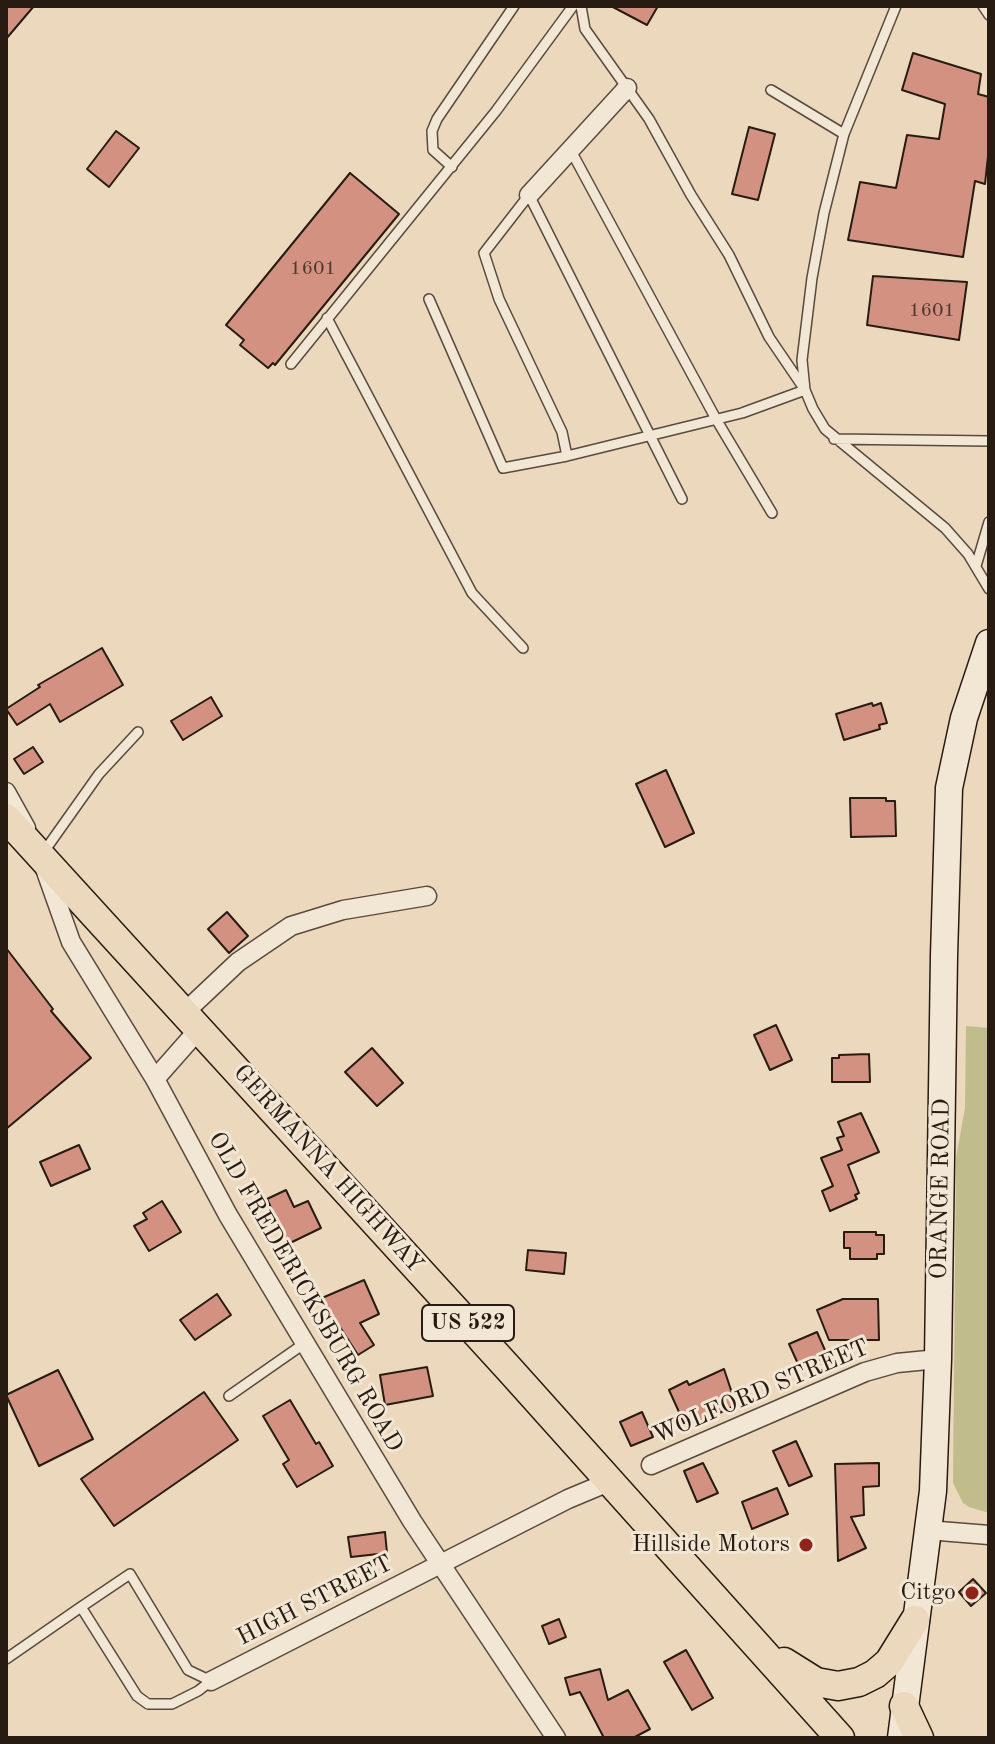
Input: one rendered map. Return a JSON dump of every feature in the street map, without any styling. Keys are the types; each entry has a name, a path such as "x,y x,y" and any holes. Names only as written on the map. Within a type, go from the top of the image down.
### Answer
{"main road":[{"name":"ORANGE ROAD","path":"901,1738 933,1491 949,788 964,718 989,643"},
{"name":"GERMANNA HIGHWAY","path":"6,818 611,1481 840,1738"},
{"path":"749,1636 800,1674 816,1682 838,1686 859,1682 889,1662 915,1620"},
{"path":"749,1636 817,1738"},
{"path":"904,1706 919,1738"}],"street":[{"path":"529,195 627,88"},
{"name":"OLD FREDERICKSBURG ROAD","path":"6,792 40,855 71,942 155,1079 228,1215 440,1564 556,1738"},
{"path":"155,1079 192,1020 238,962 291,926 343,910 427,896"},
{"name":"WOLFORD STREET","path":"651,1465 865,1372 897,1363 938,1359"},
{"path":"440,1564 568,1499 611,1481"},
{"path":"927,1530 989,1535"},
{"name":"HIGH STREET","path":"211,1681 440,1564"}],"lane":[{"path":"452,167 433,150 432,131 437,119 514,6"},
{"path":"291,364 452,167 573,6"},
{"path":"581,6 585,29 649,119 729,255 769,337 805,390 813,409 834,439 945,528 976,566 989,589"},
{"path":"805,390 802,360 824,213 844,134 896,6"},
{"path":"983,6 989,15"},
{"path":"771,90 844,134"},
{"path":"570,149 716,419 772,513"},
{"path":"567,456 562,432 499,299 484,253 529,195 682,499"},
{"path":"429,299 503,468 567,456 742,413 805,390"},
{"path":"327,318 472,593 523,648"},
{"path":"834,439 989,441"},
{"path":"976,566 989,522"},
{"path":"40,855 55,839 99,774 138,732"},
{"path":"229,1396 305,1343"},
{"path":"6,1659 81,1607 130,1574 188,1670 211,1681 172,1704 154,1705 142,1701 81,1607"}],"shaded area":[{"path":"966,1026 989,1028 989,1513 963,1503 953,1483 956,1158 965,1108"}],"building":[{"path":"6,6 34,6 6,39"},
{"path":"611,6 658,6 647,25"},
{"path":"913,53 981,74 978,94 989,97 985,184 975,181 963,257 848,240 860,182 896,188 907,135 939,139 945,104 902,90"},
{"path":"749,127 775,134 758,200 732,194"},
{"path":"116,131 139,148 109,187 87,169"},
{"path":"350,173 399,214 275,365 273,363 268,368 240,345 244,340 226,325"},
{"path":"873,276 967,282 959,340 867,325"},
{"path":"102,648 123,685 60,722 50,704 17,725 6,709 40,687 38,685"},
{"path":"211,697 222,716 183,740 171,721"},
{"path":"872,703 873,706 881,703 887,723 879,725 880,729 844,740 836,714"},
{"path":"33,747 43,762 24,774 14,759"},
{"path":"666,770 694,833 665,847 636,784"},
{"path":"850,798 895,801 896,836 851,837"},
{"path":"227,912 248,936 229,953 208,929"},
{"path":"6,948 53,1009 51,1011 91,1058 6,1129"},
{"path":"776,1025 792,1060 770,1070 754,1035"},
{"path":"372,1048 403,1083 377,1106 345,1072"},
{"path":"869,1054 870,1082 832,1082 832,1058"},
{"path":"861,1113 879,1152 848,1165 859,1193 855,1195 857,1199 830,1211 822,1191 833,1186 821,1158 842,1150 837,1138 844,1136 838,1122"},
{"path":"79,1145 90,1169 51,1186 40,1162"},
{"path":"286,1190 294,1207 308,1201 321,1228 288,1244 267,1199"},
{"path":"162,1201 181,1232 149,1251 134,1226 147,1219 143,1213"},
{"path":"844,1232 884,1235 884,1254 877,1254 877,1259 850,1259 850,1248 844,1248"},
{"path":"528,1250 566,1253 564,1274 526,1270"},
{"path":"364,1280 379,1314 360,1323 374,1345 358,1355 338,1324 334,1326 322,1298"},
{"path":"217,1294 231,1315 195,1340 180,1320"},
{"path":"843,1299 878,1299 879,1340 829,1340 817,1310"},
{"path":"817,1332 828,1357 799,1366 789,1344"},
{"path":"427,1367 433,1396 385,1405 380,1375"},
{"path":"724,1369 736,1405 690,1427 688,1421 684,1423 669,1390 687,1381 689,1385"},
{"path":"58,1370 93,1439 39,1466 6,1395"},
{"path":"204,1392 238,1440 114,1526 81,1479"},
{"path":"290,1400 333,1466 297,1487 283,1464 289,1460 263,1416"},
{"path":"642,1412 653,1437 631,1446 620,1422"},
{"path":"796,1441 812,1476 789,1486 773,1451"},
{"path":"703,1463 718,1493 697,1502 684,1471"},
{"path":"879,1463 879,1486 863,1487 864,1515 851,1517 866,1548 838,1561 835,1464"},
{"path":"777,1488 788,1514 752,1529 742,1502"},
{"path":"385,1532 387,1553 351,1557 348,1537"},
{"name":"Citgo","path":"973,1579 986,1593 971,1606 959,1592"},
{"path":"559,1619 566,1637 549,1644 542,1626"},
{"path":"686,1650 713,1698 692,1710 664,1662"},
{"path":"600,1669 608,1700 628,1690 650,1729 633,1738 604,1738 580,1692 570,1695 565,1678"}],"place":[{"name":"Hillside Motors","path":"806,1545"},
{"name":"Citgo","path":"972,1593"}]}
